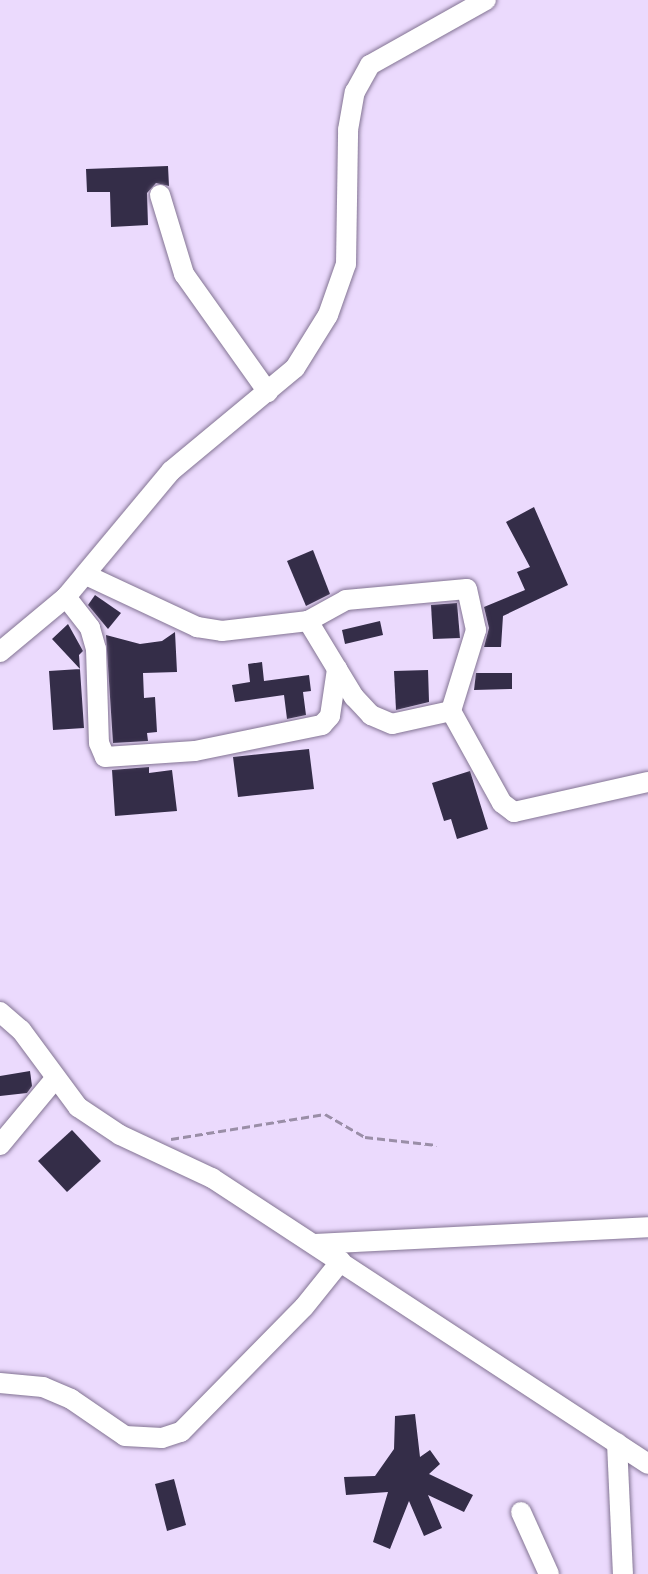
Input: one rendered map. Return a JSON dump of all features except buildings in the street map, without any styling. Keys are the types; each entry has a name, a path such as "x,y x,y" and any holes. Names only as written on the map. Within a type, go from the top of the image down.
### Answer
{"street":[{"path":"0,652 66,597 171,471 295,368 328,315 346,264 348,130 355,92 370,65 486,0"},
{"path":"160,195 184,274 268,392"},
{"path":"86,575 197,627 262,630 308,621 346,600 467,589 476,630 451,711 502,803 514,812 648,782"},
{"path":"66,597 90,628 96,649 99,743 105,757 195,751 322,725 330,716 337,669"},
{"path":"308,621 337,669 371,715 392,724 451,711"},
{"path":"0,1012 21,1030 54,1080 78,1107 120,1135 148,1145 212,1178 648,1464"},
{"path":"0,1145 54,1080"},
{"path":"315,1244 648,1227"},
{"path":"0,1383 43,1387 71,1399 125,1436 162,1438 181,1432 304,1307 341,1261"},
{"path":"617,1443 623,1574"},
{"path":"521,1512 549,1574"}],"path":[{"path":"148,1145 218,1129 325,1114 365,1137 437,1145"}]}
